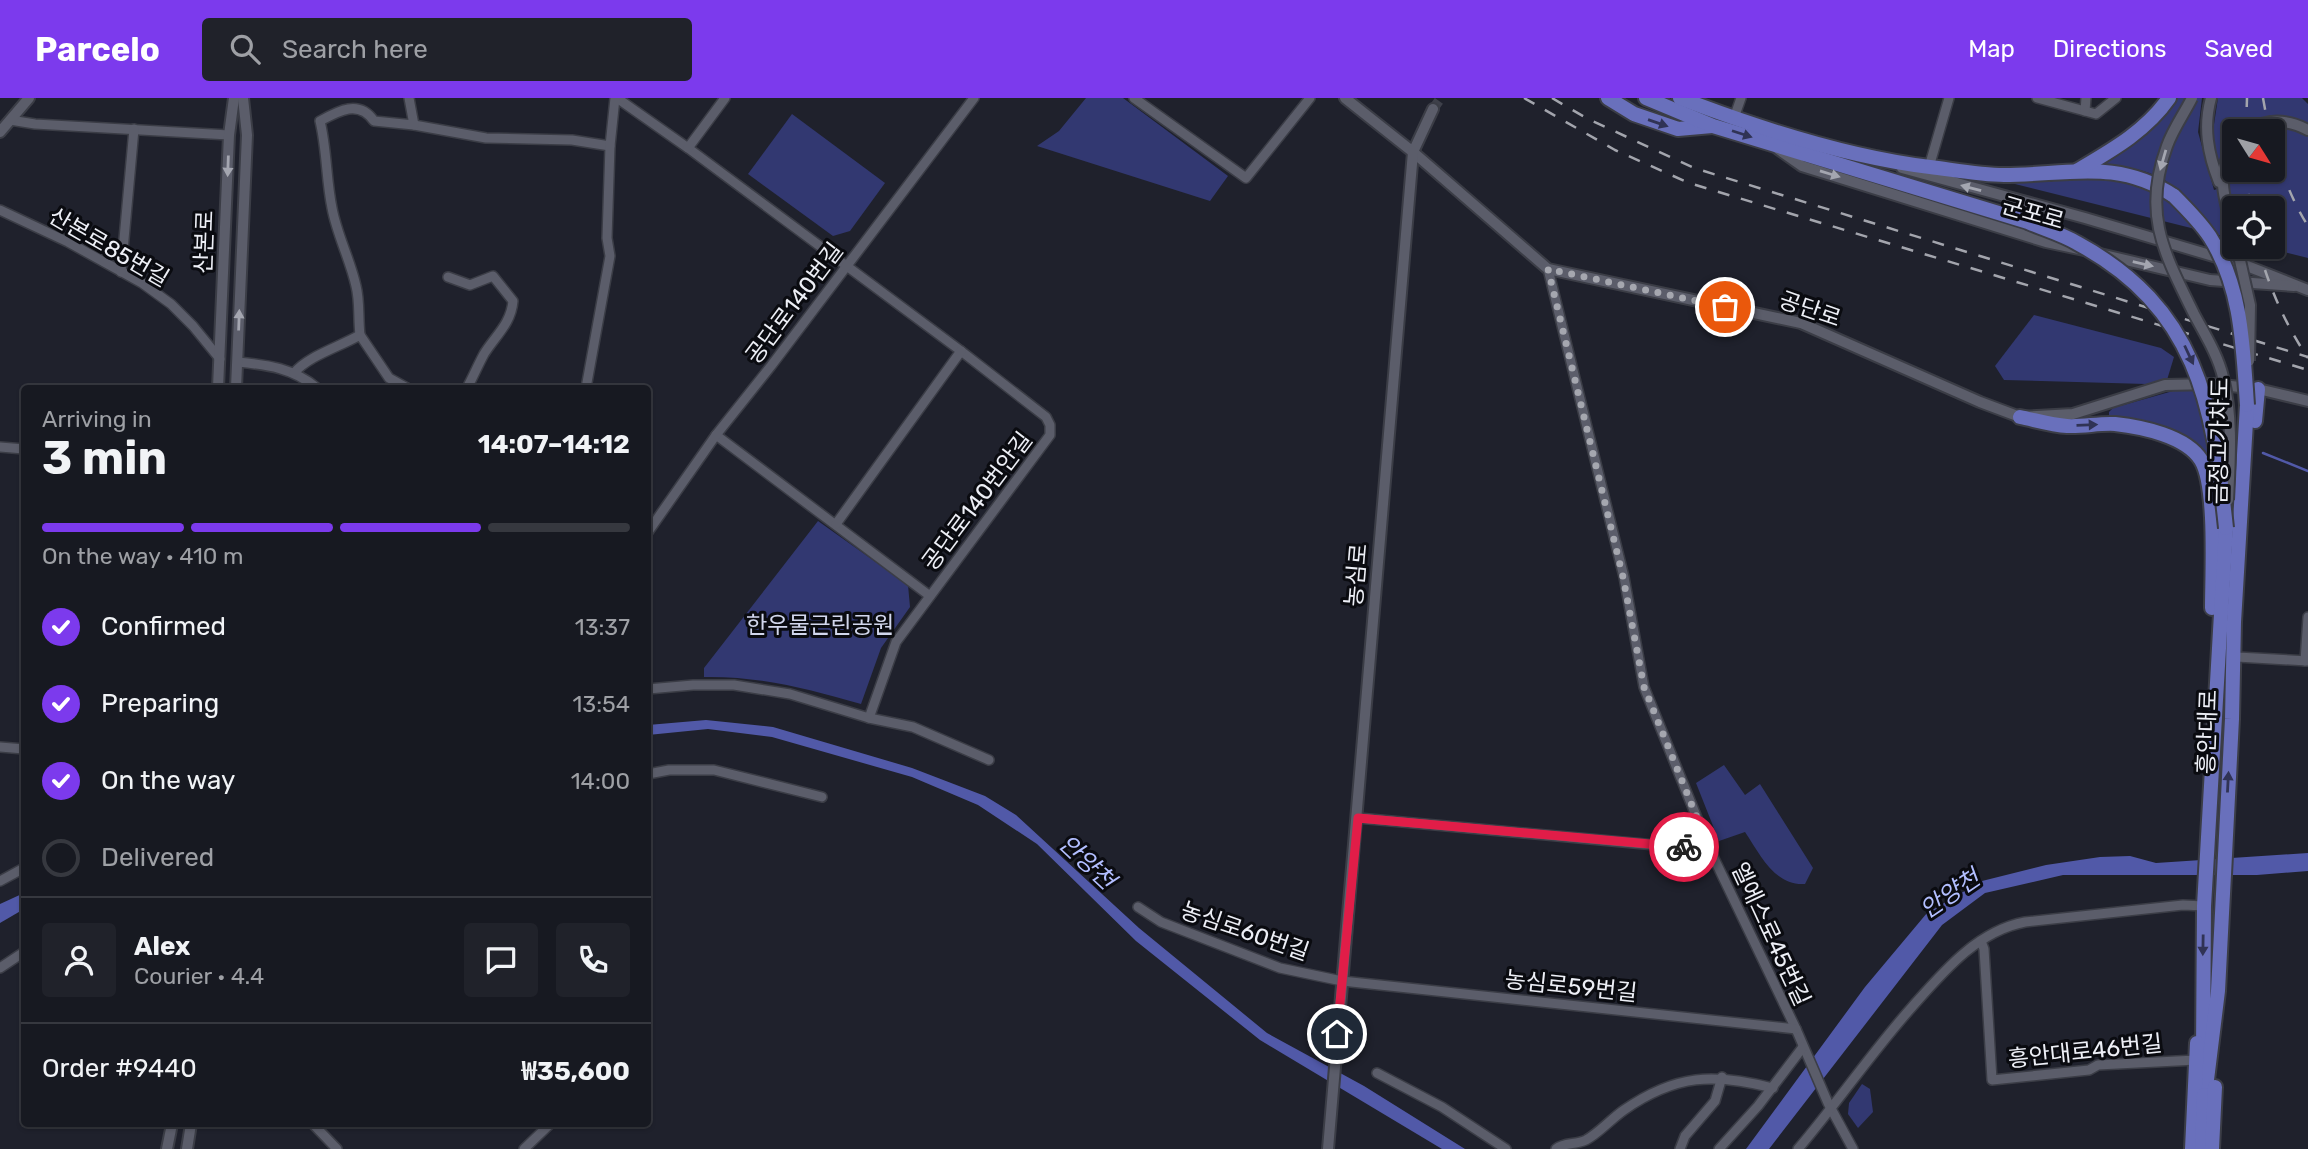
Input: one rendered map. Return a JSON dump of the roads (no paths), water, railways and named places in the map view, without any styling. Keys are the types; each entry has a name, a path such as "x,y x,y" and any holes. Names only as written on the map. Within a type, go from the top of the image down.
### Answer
{"main road":[{"path":"1608,98 1634,114 1678,130 1713,125"},
{"name":"군포로","path":"1646,98 1770,144 2028,222 2076,242 2113,266 2149,295 2184,345 2198,374 2220,470 2226,528"},
{"name":"군포로","path":"1680,98 1734,118 1870,158 2000,175 2100,170 2126,174 2161,187 2174,196"},
{"path":"2077,171 2149,123 2169,98"},
{"name":"금정고가차도","path":"2174,196 2210,237 2225,267 2240,320 2247,405 2227,622"},
{"path":"2232,719 2258,389"},
{"path":"2020,417 2066,426 2117,425 2164,435 2179,440 2202,461 2211,502 2214,720"},
{"name":"금정고가차도","path":"2226,528 2227,622"},
{"name":"흥안대로","path":"2218,991 2232,719 2227,622"},
{"name":"흥안대로","path":"2205,901 2214,720 2227,622"},
{"path":"2202,1149 2205,901"},
{"path":"2204,1104 2218,991"},
{"path":"2212,1149 2218,991"},
{"path":"2192,1149 2202,993"}],"street":[{"path":"0,132 29,98"},
{"name":"산본로","path":"218,385 229,135 234,98"},
{"name":"산본로","path":"236,385 247,135 243,98"},
{"path":"409,98 414,125"},
{"path":"587,385 610,256 607,238 610,146 616,98"},
{"name":"공단로140번안길","path":"616,98 688,148 961,351 1046,417 1050,425 1050,435 896,642 869,718"},
{"path":"688,148 725,98"},
{"name":"공단로140번길","path":"651,528 716,435 974,98"},
{"path":"1134,98 1246,178 1310,98"},
{"name":"공단로","path":"1345,98 1413,152 1548,269 1801,323 2020,417 2073,414 2165,385 2213,384 2258,389 2308,401"},
{"path":"1734,118 1741,98"},
{"path":"1929,167 1949,98"},
{"path":"2037,98 2096,114 2116,98"},
{"path":"2085,111 2086,98"},
{"path":"2192,98 2168,144 2158,177 2155,202 2158,233 2167,258 2222,374 2232,435 2226,528"},
{"path":"2211,98 2206,128 2212,163 2224,196"},
{"path":"402,385 389,377 360,335 357,290 331,207 326,147 320,121 343,109 357,108 369,113 374,121 486,138 572,140 610,146"},
{"name":"농심로","path":"1328,1149 1413,152 1433,109"},
{"path":"10,120 35,124 229,135"},
{"path":"2286,122 2308,130"},
{"path":"121,272 134,129"},
{"name":"군포로","path":"1770,144 1802,166 2046,242 2210,280 2294,286"},
{"name":"군포로","path":"1870,158 2247,266 2308,290"},
{"path":"2222,182 2222,187"},
{"name":"산본로85번길","path":"0,210 68,242 142,283 171,304 220,359"},
{"path":"2046,242 2065,233 2065,218 2055,211"},
{"path":"2240,259 2250,305 2247,405"},
{"name":"엘에스로45번길","path":"1548,269 1620,564 1644,687 1710,850 1796,1029 1830,1107"},
{"path":"449,277 470,285 492,276 513,302 512,313 500,335 485,352 468,385"},
{"path":"294,373 303,362 336,349 360,335"},
{"path":"836,524 961,351"},
{"path":"238,362 275,365 304,377 313,385"},
{"path":"716,435 930,596"},
{"path":"0,447 21,449"},
{"path":"2237,657 2306,661 2308,617"},
{"path":"651,689 734,685 790,694 869,718 913,727 989,760"},
{"path":"0,747 21,749"},
{"path":"651,773 669,770 714,770 822,797"},
{"path":"1358,818 1710,850"},
{"path":"0,881 21,870"},
{"path":"1798,1149 1882,1040 1944,971 1981,941 2004,928 2025,922 2205,901"},
{"name":"농심로60번길","path":"1138,907 1161,922 1280,968 1342,981"},
{"name":"흥안대로46번길","path":"1981,941 1984,949 1992,1080 2089,1070 2098,1065 2196,1060"},
{"path":"0,968 21,954"},
{"name":"농심로59번길","path":"1342,981 1796,1029"},
{"path":"1719,1149 1804,1049"},
{"path":"1377,1073 1442,1107 1506,1149"},
{"path":"1556,1149 1564,1144 1585,1141 1624,1110 1654,1091 1693,1079 1722,1077 1773,1088"},
{"path":"1680,1149 1685,1136 1716,1101 1722,1077"},
{"path":"1830,1107 1853,1149"},
{"path":"167,1149 171,1127"},
{"path":"187,1149 191,1127"},
{"path":"316,1127 337,1149"},
{"path":"524,1149 547,1127"}],"waterway":[{"path":"2263,453 2308,471"}],"tunnel":[{"path":"1433,109 1441,98"}],"railway":[{"path":"1524,98 1615,150 1689,183 2308,370"},
{"path":"1552,98 1588,119 1694,168 2308,357"},
{"path":"2246,119 2247,98"},
{"path":"2263,98 2267,119"},
{"path":"2286,181 2308,226"},
{"path":"2247,182 2249,196"},
{"path":"2262,259 2278,305 2308,358"}],"park label":[{"name":"한우물근린공원","path":"820,625"}],"water label":[{"name":"안양천","path":"1087,862"},
{"name":"안양천","path":"1950,894"}]}
